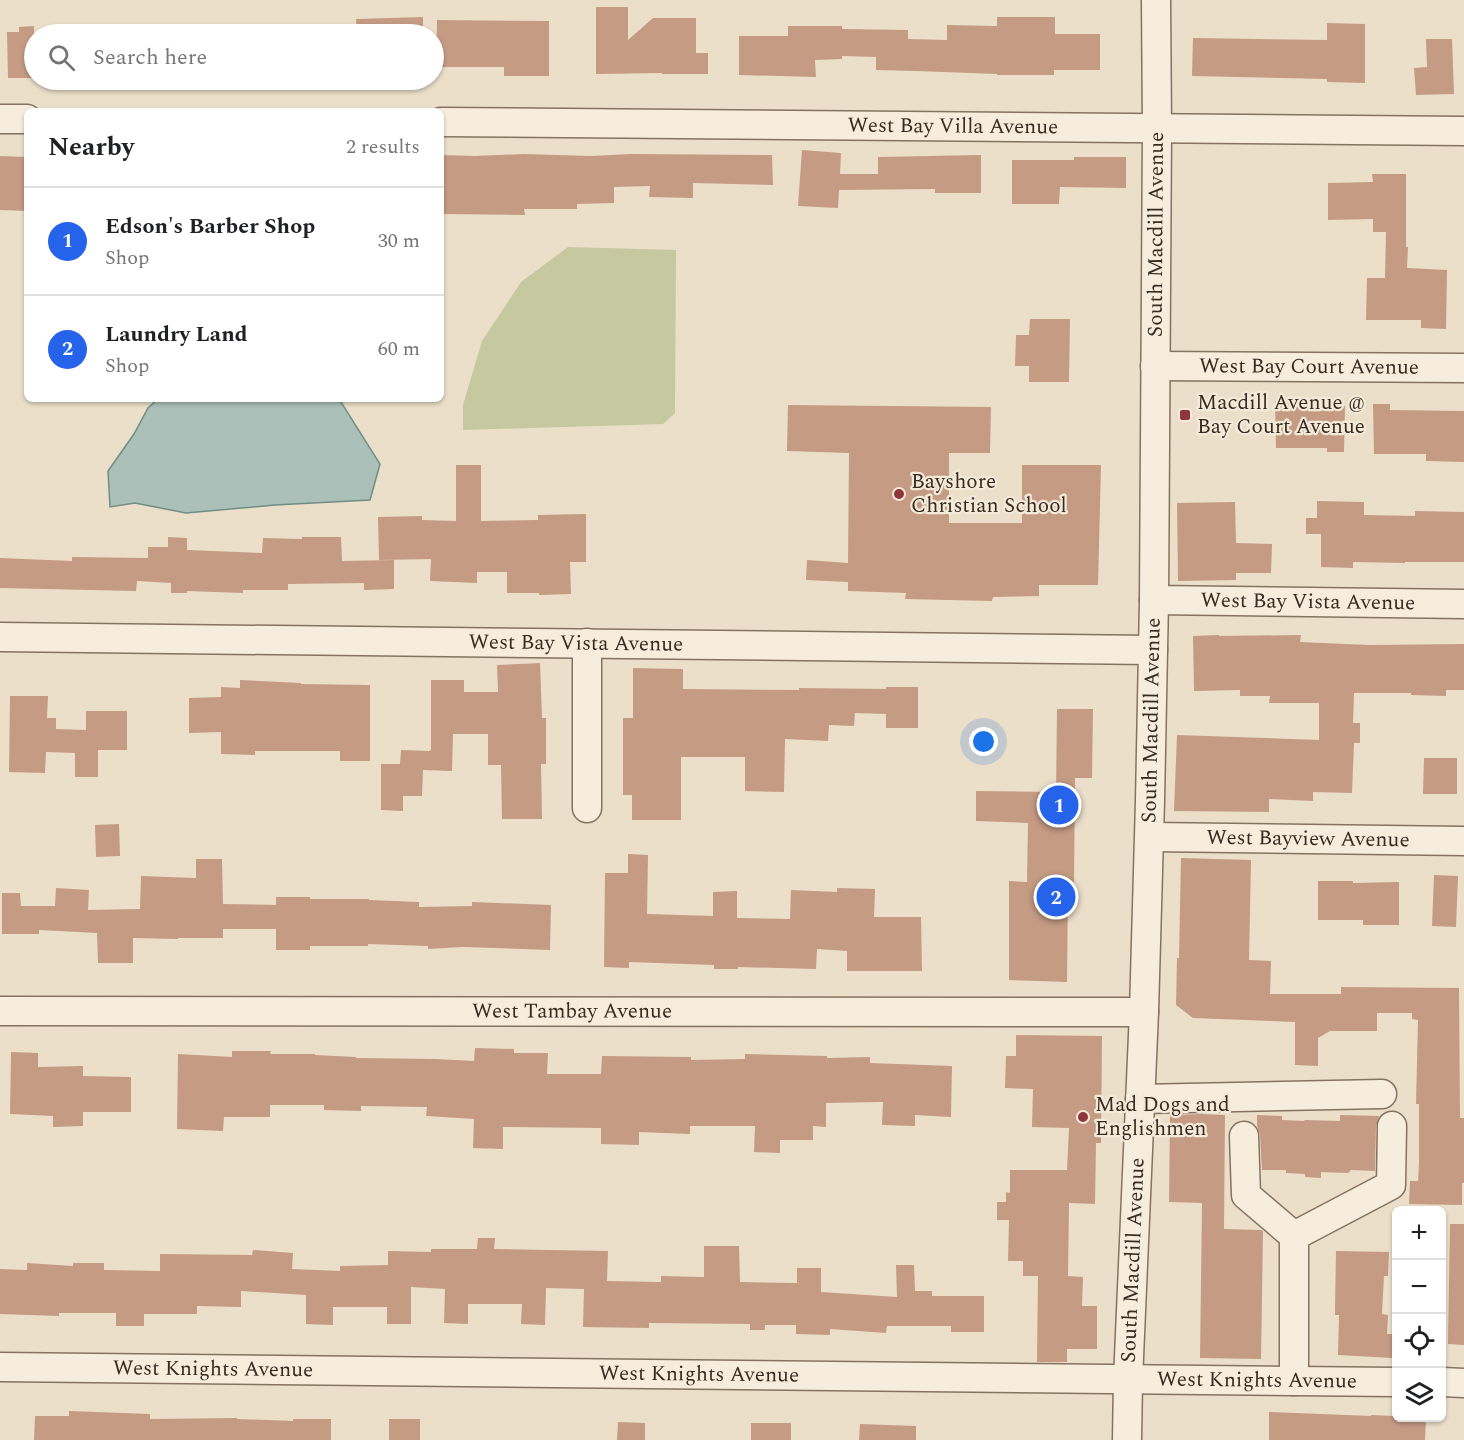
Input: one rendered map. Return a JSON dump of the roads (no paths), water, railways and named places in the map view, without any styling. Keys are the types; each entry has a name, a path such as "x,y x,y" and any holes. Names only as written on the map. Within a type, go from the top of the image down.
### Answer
{"street":[{"name":"South Macdill Avenue","path":"1127,1440 1144,1012 1153,650 1156,0"},
{"path":"0,119 24,119"},
{"name":"West Bay Villa Avenue","path":"444,122 1464,131"},
{"name":"West Bay Court Avenue","path":"1155,366 1464,368"},
{"name":"West Bay Vista Avenue","path":"1154,600 1464,604"},
{"name":"West Bay Vista Avenue","path":"0,637 1153,650"},
{"path":"587,643 587,808"},
{"name":"West Bayview Avenue","path":"1149,837 1464,841"},
{"name":"West Tambay Avenue","path":"0,1011 1144,1012"},
{"path":"1140,1099 1382,1094"},
{"path":"1294,1236 1391,1185 1392,1126"},
{"path":"1244,1136 1246,1195 1294,1236 1294,1381"},
{"name":"West Knights Avenue","path":"0,1367 1392,1382"},
{"path":"1446,1382 1464,1383"}],"water":[{"path":"155,402 341,402 380,464 370,500 186,513 135,503 110,507 108,471 134,434 148,408"}],"place":[{"name":"Macdill Avenue @ Bay Court Avenue","path":"1185,415"},
{"name":"Bayshore Christian School","path":"899,494"},
{"name":"Edson's Barber Shop","path":"1059,805"},
{"name":"Laundry Land","path":"1056,897"},
{"name":"Mad Dogs and Englishmen","path":"1083,1117"}]}
